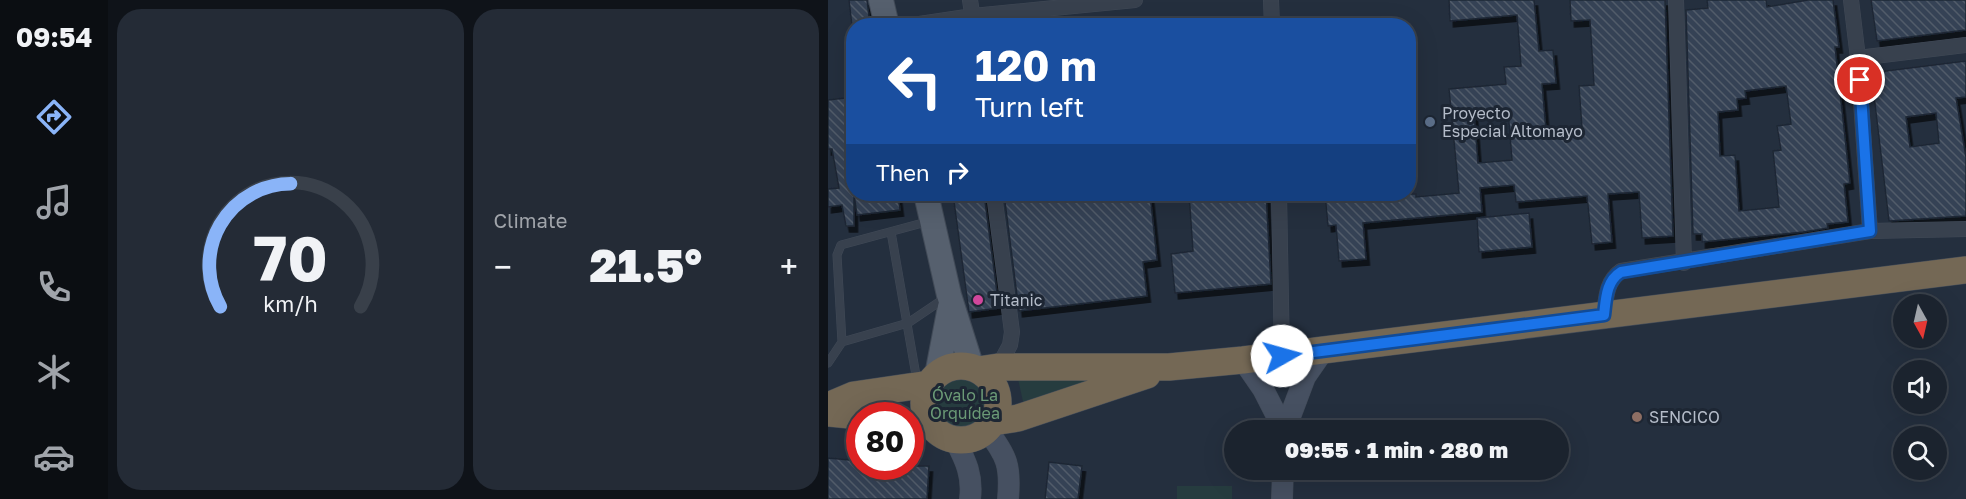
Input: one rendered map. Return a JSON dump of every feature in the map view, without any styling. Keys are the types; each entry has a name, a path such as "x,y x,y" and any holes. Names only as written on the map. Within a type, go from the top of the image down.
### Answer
{"highway":[{"path":"828,406 854,395 928,381 958,366 983,368 1169,367 1243,360 1966,270"},
{"path":"990,426 1169,367"},
{"path":"924,426 955,440 978,437 990,426 998,411 997,393 983,368"},
{"path":"924,402 928,381"},
{"path":"828,413 846,415"}],"main road":[{"path":"881,0 885,18"},
{"path":"928,201 949,295 950,313 928,381"},
{"path":"949,295 983,368"},
{"path":"1289,420 1305,377 1323,351"},
{"path":"1243,360 1263,389 1280,420"},
{"path":"990,426 1005,453 1010,473 1008,499"},
{"path":"955,440 968,465 972,484 970,499"},
{"path":"1282,499 1283,480"}],"street":[{"path":"970,0 973,18"},
{"path":"996,18 1135,0"},
{"path":"1271,0 1272,18"},
{"path":"1676,0 1684,263"},
{"path":"1851,0 1858,58 1870,231"},
{"path":"1858,58 1966,45"},
{"path":"983,368 1010,345 1012,332 995,201"},
{"path":"1280,201 1282,356"},
{"path":"1604,315 1608,286 1614,275 1621,272 1870,231 1966,229"}],"lane":[{"path":"828,363 842,342 837,255 841,246 933,221"},
{"path":"891,232 908,323 928,381"},
{"path":"842,342 908,323 949,295"}],"green space":[{"name":"Óvalo La Orquídea","path":"965,377 976,379 985,385 991,394 993,405 991,416 985,425 976,431 965,433 954,431 945,425 939,416 937,405 939,394 945,385 954,379"},
{"path":"1101,377 1024,406 1018,379"},
{"path":"1177,486 1232,486 1232,499 1177,499"}],"building":[{"path":"849,0 867,0 869,18 851,18"},
{"path":"1449,0 1534,0 1539,51 1553,50 1556,83 1542,84 1546,131 1582,128 1579,86 1594,85 1590,20 1571,21 1570,0 1665,0 1673,236 1642,238 1639,192 1608,194 1612,242 1592,244 1587,196 1516,202 1514,185 1480,188 1482,212 1363,223 1366,259 1339,261 1336,225 1328,226 1326,201 1416,201 1416,197 1459,193 1449,89 1506,84 1504,67 1521,66 1517,15 1450,21","holes":["1508,110 1512,160 1478,163 1474,113"]},
{"path":"1707,0 1766,0 1767,7 1808,0 1833,0 1839,47 1835,47 1850,183 1844,184 1848,222 1827,224 1828,228 1803,232 1702,242 1702,234 1693,234 1686,10 1708,8","holes":["1786,86 1791,124 1777,126 1781,150 1773,151 1779,207 1739,211 1735,155 1720,156 1718,112 1738,110 1737,99 1746,98 1745,91"]},
{"path":"1871,0 1966,0 1966,30 1877,41"},
{"path":"1966,61 1966,97 1956,98 1966,157 1966,216 1889,221 1872,79 1878,72","holes":["1936,113 1939,143 1910,147 1906,117"]},
{"path":"846,98 846,201 854,201 854,226 846,226 842,205 828,207 828,189 839,188 832,149 828,149 828,100"},
{"path":"855,201 899,201 900,210 857,215"},
{"path":"954,201 985,201 999,308 969,312"},
{"path":"1005,201 1151,201 1157,260 1143,262 1147,296 1019,311"},
{"path":"1189,201 1266,201 1271,284 1175,293 1171,254 1193,251"},
{"path":"1529,213 1532,247 1479,252 1477,218"},
{"path":"828,458 846,460 846,480 924,480 924,466 929,466 927,499 828,499"},
{"path":"1049,462 1082,466 1078,499 1045,499"}],"place":[{"name":"Proyecto Especial Altomayo","path":"1430,122"},
{"name":"Titanic","path":"978,300"},
{"name":"SENCICO","path":"1637,417"}],"route":[{"path":"1282,356 1604,315 1608,286 1614,275 1621,272 1870,231 1860,80"}]}
